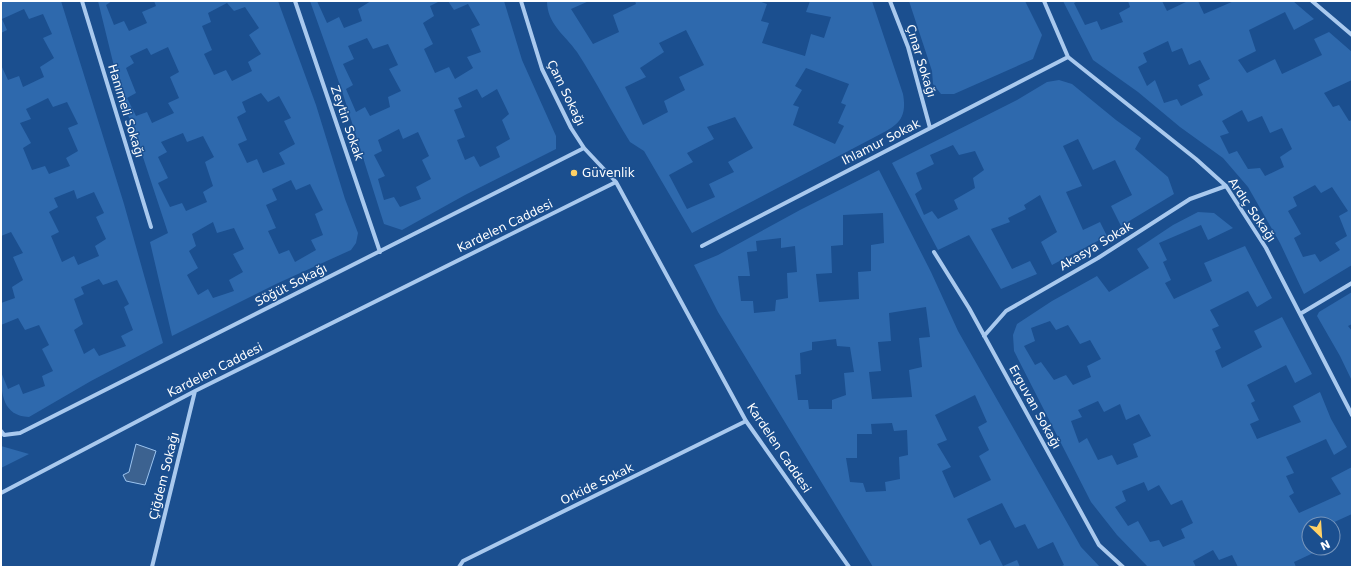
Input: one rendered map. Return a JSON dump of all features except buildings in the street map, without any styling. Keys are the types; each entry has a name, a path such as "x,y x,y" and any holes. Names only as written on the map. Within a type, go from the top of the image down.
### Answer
{"street":[{"name":"Hanımeli Sokağı","path":"82,1 151,227"},
{"name":"Zeytin Sokak","path":"295,1 380,252"},
{"name":"Çam Sokağı","path":"521,1 542,69 571,128 584,148 616,182"},
{"name":"Çınar Sokağı","path":"890,1 908,47 930,128"},
{"name":"Ardıç Sokağı","path":"1044,1 1068,57 1196,159 1226,186 1266,248 1352,415"},
{"path":"1312,1 1352,35"},
{"name":"Ihlamur Sokak","path":"702,246 1068,57"},
{"name":"Söğüt Sokağı","path":"3,433 20,432 584,148"},
{"name":"Kardelen Caddesi","path":"1,493 195,391 616,182 746,421 849,567"},
{"name":"Akasya Sokak","path":"984,336 1006,310 1098,258 1190,200 1226,186"},
{"name":"Erguvan Sokağı","path":"934,252 984,336 1099,545 1123,567"},
{"path":"1300,314 1352,283"},
{"name":"Çiğdem Sokağı","path":"152,567 195,391"},
{"name":"Orkide Sokak","path":"459,567 463,561 746,421"}],"shaded area":[{"path":"1,1 61,1 124,204 163,343 91,381 29,417 20,416 14,413 5,402 1,372 8,389 19,384 23,394 45,386 42,376 53,371 42,349 49,345 39,325 25,330 18,318 1,325 1,303 15,298 12,287 23,280 13,257 23,253 11,232 1,236 1,65 8,80 19,76 23,87 44,77 40,67 54,58 43,38 52,34 43,14 29,19 24,9 2,19 7,30 1,33","holes":["48,98 53,107 67,102 78,124 68,128 78,151 66,158 70,166 49,174 45,166 32,170 23,148 31,143 20,123 31,119 26,109","74,190 77,199 94,192 104,213 96,217 106,239 95,246 99,256 78,265 74,256 62,262 51,236 59,232 49,212 58,207 54,198","99,279 103,285 117,280 129,304 124,307 133,330 121,336 126,346 99,356 94,348 84,354 74,330 83,324 74,299 84,294 81,287"]},
{"path":"98,1 112,1 106,5 114,25 124,21 129,31 147,23 142,12 156,6 154,1 278,1 316,105 345,199 358,233 356,243 351,250 276,284 172,336 150,242 168,233 122,99","holes":["227,3 234,11 245,7 259,28 249,35 261,54 248,62 252,71 232,81 226,70 214,75 204,54 212,50 202,26 211,22 208,13","168,47 179,72 170,77 179,98 168,103 174,113 152,123 147,112 136,116 127,98 136,93 126,68 134,63 130,56 147,48 151,55","261,93 268,102 279,96 291,118 284,121 295,144 279,153 285,164 263,173 257,159 247,163 238,144 247,140 237,117 246,112 242,102","183,133 187,142 203,136 214,157 205,162 213,186 203,192 207,202 186,211 182,203 170,207 158,183 168,178 158,157 167,152 161,142","291,180 296,190 310,184 323,210 315,214 323,235 311,240 316,250 295,262 289,250 279,254 268,231 276,228 266,205 277,200 272,189","213,222 217,233 234,228 244,249 233,254 243,272 229,280 234,291 213,298 208,289 198,295 187,275 198,268 189,251 196,246 192,234"]},
{"path":"310,1 317,1 327,23 339,17 344,28 362,21 358,9 371,1 440,1 430,6 434,16 423,23 433,44 424,49 435,73 449,67 455,79 473,68 467,57 481,52 471,29 480,25 468,4 454,10 448,1 504,1 522,60 556,136 556,149 465,195 402,230 384,224 342,91","holes":["367,38 373,49 388,44 398,65 389,69 401,91 388,97 390,107 370,116 365,107 356,112 346,89 353,85 343,64 354,59 348,46","477,89 482,98 497,89 509,114 502,120 510,139 496,147 500,157 480,167 474,156 465,160 457,140 465,137 454,110 462,107 458,98","399,129 403,139 418,132 429,156 422,160 431,179 416,187 421,199 400,207 394,197 384,200 378,179 385,176 374,155 382,151 378,140"]},
{"path":"547,1 589,1 571,9 593,44 619,32 613,15 636,4 635,1 759,1 767,4 761,21 769,23 762,43 805,56 811,34 824,38 831,17 806,12 810,1 872,1 903,94 904,111 898,122 888,130 692,233 644,151 630,142 577,52 553,23","holes":["686,30 704,65 679,77 685,90 664,101 668,112 643,125 625,87 646,77 640,68 664,52 659,43","806,68 849,84 841,103 846,105 838,123 844,126 835,144 793,125 799,107 793,105 802,90 795,86","735,117 753,148 728,162 734,172 709,184 715,197 687,209 669,175 693,162 687,153 714,139 707,127"]},
{"path":"909,1 1025,1 1042,35 1033,59 954,94 941,94 933,84 932,71"},
{"path":"1063,1 1078,1 1074,3 1085,25 1097,21 1101,30 1123,22 1119,13 1130,7 1128,1 1162,1 1167,11 1188,1 1198,1 1204,14 1234,1 1293,1 1314,19 1294,30 1285,12 1249,30 1256,51 1238,60 1247,73 1275,59 1282,74 1322,55 1314,39 1329,32 1352,52 1352,80 1324,93 1333,107 1339,105 1349,121 1352,120 1352,265 1304,294 1280,243 1248,187 1223,158 1180,127 1138,92 1093,60","holes":["1168,41 1172,52 1182,48 1189,65 1200,60 1210,79 1198,85 1203,95 1181,106 1177,99 1164,103 1155,80 1147,86 1138,67 1147,62 1143,53","1242,110 1248,122 1262,116 1270,133 1282,128 1292,149 1280,157 1284,167 1265,176 1260,168 1248,169 1237,151 1229,154 1220,136 1229,133 1222,121","1315,185 1321,193 1332,187 1348,211 1339,216 1347,236 1335,243 1340,250 1320,262 1315,254 1303,257 1294,238 1301,234 1288,211 1297,206 1293,197"]},
{"path":"1059,80 1072,84 1116,120 1141,138 1135,149 1168,177 1174,194 1121,226 1111,206 1132,195 1115,160 1093,170 1078,139 1063,146 1082,186 1066,192 1083,230 1100,222 1107,236 1052,265 1041,242 1057,232 1040,195 1024,205 1026,209 1008,218 1010,222 991,229 1012,269 1030,261 1037,274 1001,289 969,235 938,250 892,163 1017,100 1047,82","holes":["953,145 959,155 975,151 984,170 973,178 975,188 954,200 958,209 938,219 932,211 924,215 915,194 922,189 916,173 934,164 930,155"]},
{"path":"879,170 931,272 958,331 1081,547 1100,567 1060,567 1064,565 1053,542 1038,549 1025,524 1015,528 1002,503 967,519 980,545 990,540 1003,566 1017,560 1020,567 873,567 718,312 694,265 718,255 800,210","holes":["883,213 884,243 871,245 871,271 858,272 859,299 819,302 816,274 832,273 831,246 843,245 843,215","781,238 781,248 795,246 797,272 787,273 788,298 776,300 775,311 754,313 753,301 741,301 738,276 750,276 747,252 757,251 756,241","926,307 930,337 919,338 922,367 909,370 912,397 872,399 869,372 881,371 878,342 891,341 889,313","836,339 837,346 850,347 854,372 844,373 846,395 832,400 832,409 809,409 808,400 798,400 795,375 801,374 800,353 812,350 812,342","975,395 987,422 978,427 989,450 979,456 991,480 954,498 942,471 951,467 937,444 947,440 935,415","892,423 894,431 907,430 908,455 899,457 900,479 885,482 886,491 866,492 863,483 850,482 846,458 857,458 857,434 872,434 871,424"]},
{"path":"1198,212 1214,213 1233,228 1208,240 1201,225 1159,243 1167,260 1163,262 1171,280 1165,283 1174,299 1212,281 1204,263 1245,246 1272,298 1257,307 1248,291 1210,310 1219,326 1212,329 1221,348 1215,351 1222,368 1262,347 1254,331 1282,317 1312,374 1295,383 1286,365 1247,385 1255,401 1251,403 1259,420 1250,424 1257,439 1301,422 1293,406 1320,392 1331,419 1347,447 1334,455 1326,439 1286,457 1294,473 1286,476 1294,493 1289,496 1299,513 1341,494 1331,478 1352,467 1352,514 1341,519 1341,516 1301,516 1301,556 1307,556 1294,562 1296,567 1238,567 1232,555 1219,560 1213,550 1193,561 1196,567 1148,567 1117,535 1091,502 1014,351 1013,335 1017,324 1052,301 1097,276 1109,292 1149,268 1137,249 1173,225","holes":["1050,321 1056,330 1068,325 1080,344 1090,340 1101,359 1087,366 1091,377 1073,385 1066,375 1054,380 1041,362 1035,365 1024,346 1035,341 1031,328","1098,401 1104,412 1120,404 1126,420 1139,414 1151,436 1133,444 1138,457 1117,465 1112,455 1098,460 1087,438 1079,443 1071,421 1082,417 1078,410","1144,482 1148,491 1159,485 1171,505 1182,500 1193,523 1181,529 1185,538 1163,547 1159,540 1150,542 1138,521 1128,526 1115,507 1126,501 1122,491"]},
{"path":"1352,292 1352,324 1348,326 1352,331 1352,381 1340,356 1317,316 1319,312"},
{"path":"136,444 156,451 145,485 126,481 123,475 129,472"},
{"path":"1,446 29,454 1,468"}],"place":[{"name":"Güvenlik","path":"574,173"}]}
